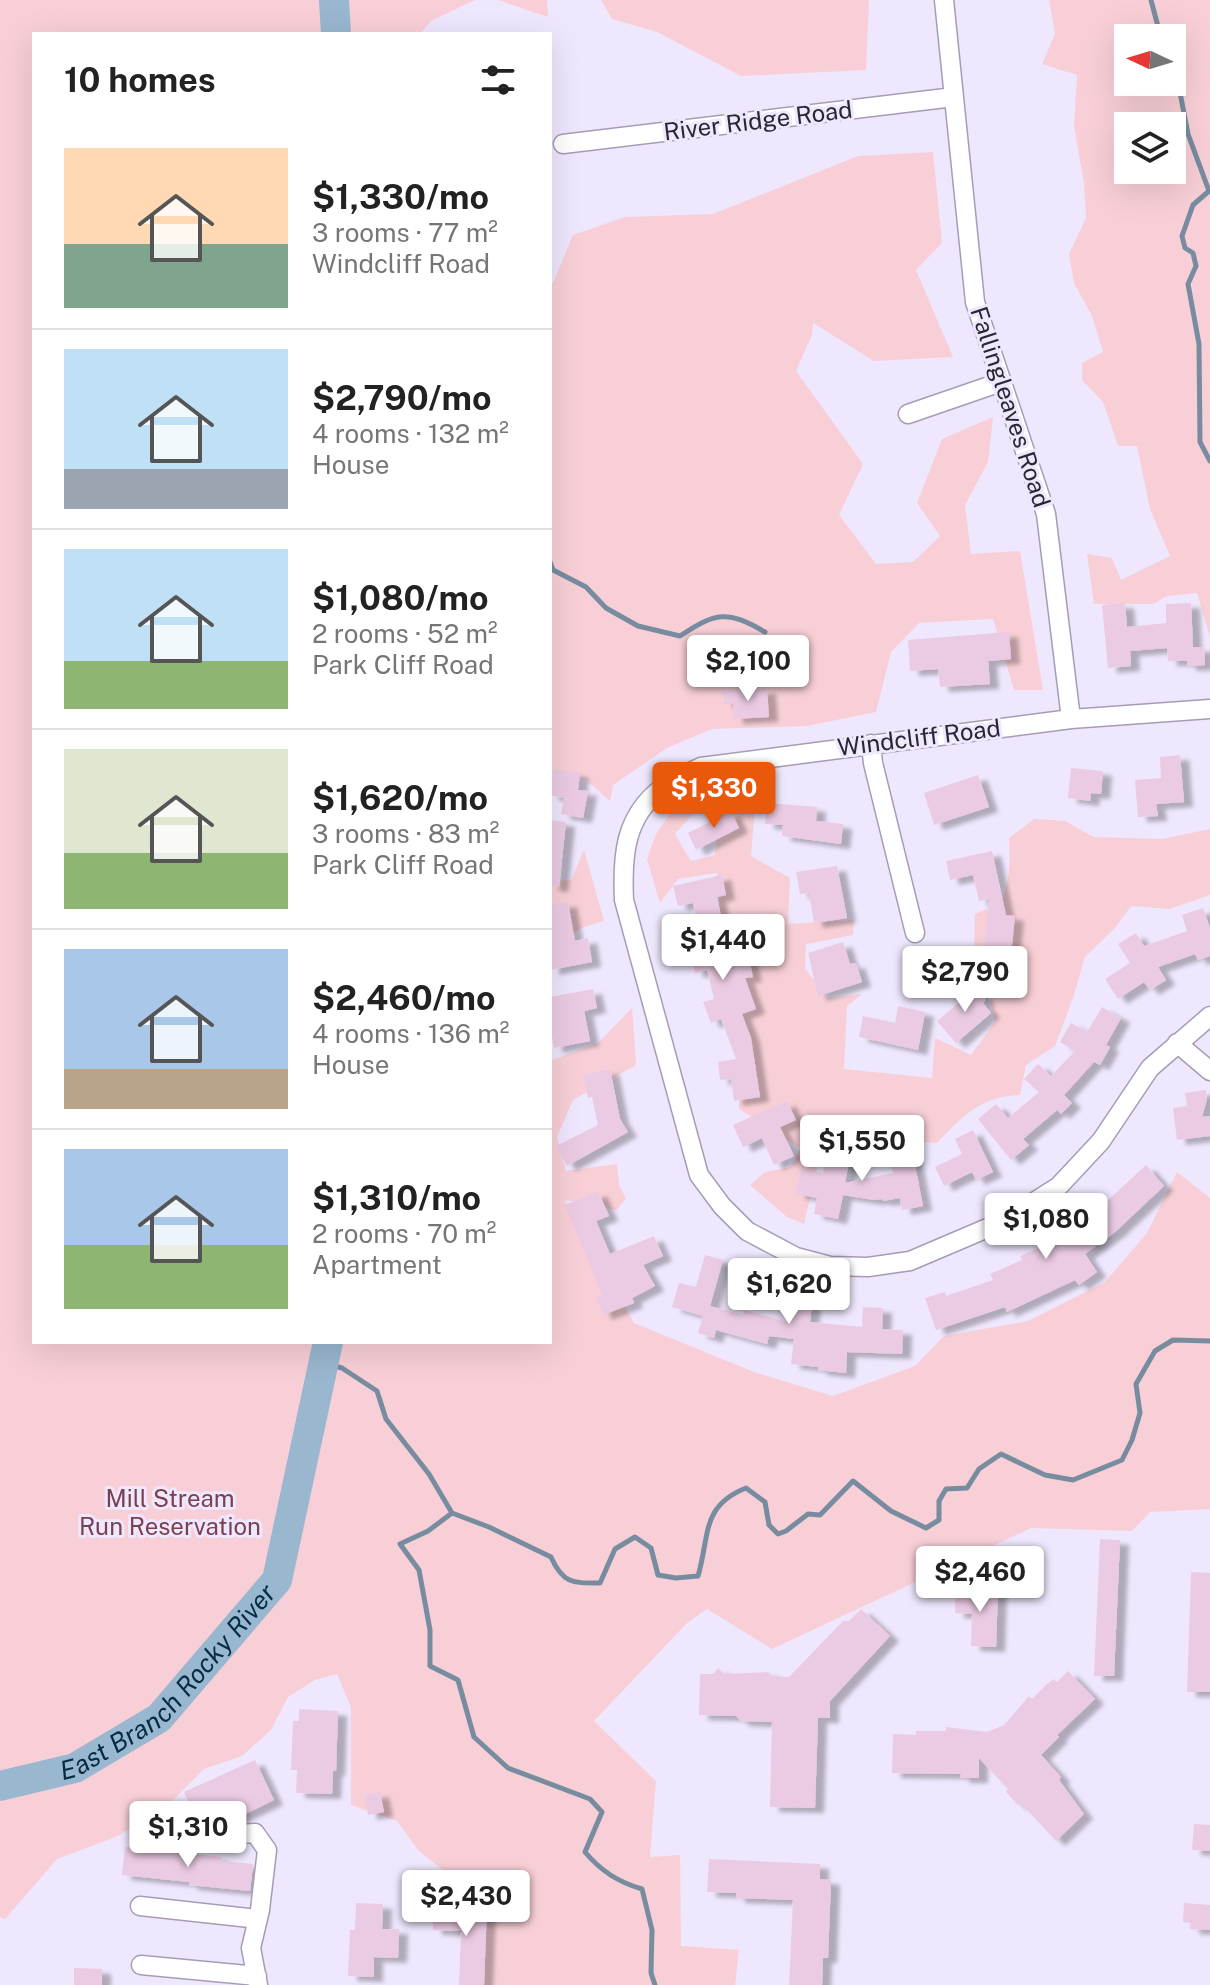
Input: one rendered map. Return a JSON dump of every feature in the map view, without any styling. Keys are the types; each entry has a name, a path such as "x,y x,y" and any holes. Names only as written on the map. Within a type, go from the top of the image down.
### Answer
{"street":[{"name":"Fallingleaves Road","path":"944,0 975,302 1046,514 1071,719"},
{"name":"River Ridge Road","path":"563,144 954,97"},
{"path":"908,414 1001,382"},
{"name":"Windcliff Road","path":"1210,709 1071,719 701,767 661,788 634,821 622,859 624,900 699,1175 722,1206 747,1231 796,1257 830,1266 868,1267 910,1261 1004,1221 1059,1186 1101,1141 1150,1068 1210,1016"},
{"path":"871,744 915,933"},
{"path":"1177,1043 1210,1071"},
{"path":"141,1965 257,1980 251,1948 267,1850 255,1833 241,1834"},
{"path":"140,1906 258,1919"}],"green space":[{"name":"Mill Stream Run Reservation","path":"0,0 475,0 431,21 422,32 32,32 32,1344 552,1344 552,1060 598,1043 632,1008 636,1065 573,1100 557,1137 566,1171 617,1164 619,1185 626,1198 617,1210 565,1200 634,1323 754,1372 833,1396 915,1366 944,1336 1028,1321 1105,1282 1147,1233 1177,1172 1210,1198 1210,1509 1150,1512 1132,1531 1031,1528 772,1649 707,1609 687,1623 594,1721 656,1781 650,1857 680,1855 681,1946 739,1950 735,1985 484,1985 487,1906 418,1850 397,1821 351,1805 351,1707 337,1674 315,1680 288,1697 271,1730 242,1756 204,1769 165,1808 118,1836 57,1859 5,1919 0,1917"},
{"path":"498,0 547,0 548,17"},
{"path":"601,0 869,0 866,70 741,76 657,32 612,19"},
{"path":"1049,0 1210,0 1210,637 1197,593 1167,596 1153,604 1094,604 1087,554 1112,558 1121,580 1170,556 1150,509 1137,446 1118,446 1103,402 1082,380 1082,363 1103,352 1092,316 1074,283 1069,254 1086,218 1084,184 1074,126 1077,75 1042,64 1055,34"},
{"path":"933,152 942,243 916,270 953,357 874,361 813,323 812,335 796,371 863,464 839,515 876,564 913,562 940,536 917,503 942,439 993,417 988,462 965,505 971,554 1020,551 1043,690 1014,690 993,619 919,623 891,652 876,712 807,726 712,729 667,748 613,785 610,801 586,780 552,776 552,283 573,235 625,217 713,214 858,156"},
{"path":"721,793 755,807 751,856 790,878 788,924 854,920 853,935 806,944 805,969 829,998 862,994 847,1006 844,1069 932,1078 935,1038 971,1055 995,1022 987,984 974,957 975,914 1000,903 1008,879 1009,838 1034,819 1065,821 1094,837 1162,839 1210,829 1210,895 1169,909 1131,906 1115,928 1085,957 1055,1046 1026,1065 1020,1095 994,1099 974,1109 937,1143 900,1141 879,1160 863,1167 818,1164 804,1224 787,1217 750,1185 765,1172 791,1167 800,1148 739,1109 739,1050 722,933 717,873 678,879 660,903 647,859 656,834 674,808 697,809 675,834 691,861 715,855"},
{"path":"584,850 604,921 581,928 552,950 552,881 571,880"}],"building":[{"path":"1125,603 1127,627 1166,623 1166,604 1191,603 1193,647 1204,647 1205,665 1187,666 1187,661 1168,661 1167,648 1130,651 1131,666 1108,668 1102,605"},
{"path":"1009,632 1011,659 988,661 990,684 940,687 938,669 910,671 908,640"},
{"path":"767,689 769,717 734,719 733,704 724,704 723,691"},
{"path":"1180,755 1184,802 1156,804 1158,816 1138,817 1135,780 1161,778 1160,757"},
{"path":"1071,768 1103,771 1101,794 1091,793 1090,801 1068,798"},
{"path":"553,769 580,773 578,790 588,791 583,818 561,814 564,798 552,795"},
{"path":"978,775 989,807 934,825 924,793"},
{"path":"767,803 817,807 816,821 843,824 841,844 782,836 783,825 765,824"},
{"path":"731,811 739,828 696,850 688,833"},
{"path":"552,820 566,822 559,887 552,886"},
{"path":"992,851 1006,915 1015,916 1009,974 982,971 989,899 979,901 973,875 950,880 946,861"},
{"path":"837,866 847,918 814,923 809,893 800,894 796,872"},
{"path":"722,875 726,895 717,897 726,941 733,939 737,961 749,959 753,977 745,978 756,1009 742,1014 751,1038 760,1097 734,1101 731,1079 720,1080 718,1062 736,1059 721,1019 711,1023 703,1002 714,999 707,970 695,973 690,949 702,946 693,903 678,906 673,886"},
{"path":"568,902 575,941 588,938 592,962 552,970 552,905"},
{"path":"1203,908 1210,928 1210,956 1198,960 1195,954 1158,967 1166,980 1150,990 1144,982 1118,999 1105,979 1130,963 1118,944 1136,933 1144,946 1187,931 1182,915"},
{"path":"843,942 850,964 856,963 862,982 818,996 808,953"},
{"path":"972,983 986,1000 983,1003 991,1013 956,1043 937,1021 961,1001 957,996"},
{"path":"593,989 597,1008 584,1011 590,1041 554,1048 552,997"},
{"path":"898,1006 925,1012 918,1050 859,1037 863,1016 895,1023"},
{"path":"1102,1007 1121,1018 1106,1045 1110,1047 1100,1065 1094,1062 1064,1095 1072,1103 1061,1114 1057,1110 1023,1139 1029,1145 1011,1160 978,1119 996,1104 1008,1118 1039,1092 1024,1079 1038,1064 1051,1076 1075,1051 1060,1042 1071,1023 1087,1032"},
{"path":"610,1069 620,1119 628,1132 567,1166 556,1146 598,1125 583,1075"},
{"path":"1206,1090 1202,1117 1210,1116 1210,1136 1177,1140 1173,1108 1187,1106 1185,1093"},
{"path":"787,1101 796,1120 780,1127 794,1156 774,1165 762,1138 743,1147 733,1125"},
{"path":"973,1130 993,1172 976,1180 972,1172 944,1186 935,1167 962,1154 955,1139"},
{"path":"911,1145 923,1206 902,1210 900,1198 883,1201 843,1195 838,1219 814,1214 817,1198 796,1194 801,1169 823,1173 827,1152 850,1157 845,1183 893,1173 888,1149"},
{"path":"1146,1165 1164,1186 1115,1232 1085,1254 1097,1272 1079,1285 1075,1280 1007,1312 1005,1307 936,1330 925,1298 945,1292 946,1296 993,1280 990,1274 1022,1260 1020,1256 1039,1248 1066,1228 1071,1235 1109,1206 1106,1202"},
{"path":"598,1191 609,1216 596,1221 610,1254 654,1236 663,1256 643,1265 655,1286 632,1298 634,1303 603,1315 596,1297 602,1295 565,1205"},
{"path":"705,1255 723,1260 710,1306 743,1315 744,1310 790,1323 792,1302 812,1304 810,1322 862,1327 863,1307 883,1308 882,1329 903,1330 902,1354 847,1352 846,1373 791,1364 794,1339 769,1336 767,1344 716,1330 714,1338 698,1333 703,1316 672,1307 679,1283 696,1287"},
{"path":"1100,1539 1120,1540 1114,1676 1094,1676"},
{"path":"1191,1572 1210,1573 1210,1692 1187,1692"},
{"path":"956,1588 998,1589 996,1647 971,1646 972,1614 955,1613"},
{"path":"861,1609 890,1636 830,1701 830,1718 818,1718 815,1808 770,1807 772,1722 741,1721 736,1716 699,1715 700,1674 713,1674 718,1668 725,1674 768,1672 772,1676 789,1677 843,1621 849,1621"},
{"path":"1068,1671 1095,1699 1041,1755 1061,1777 1059,1780 1084,1814 1056,1841 1021,1803 1018,1805 1006,1792 1008,1789 979,1758 979,1778 960,1778 961,1774 892,1773 893,1734 916,1735 916,1731 946,1731 946,1727 987,1732 1004,1725 1029,1696 1032,1699 1047,1684 1054,1679 1057,1682"},
{"path":"299,1709 338,1711 332,1794 296,1793 297,1770 291,1770 293,1721 299,1721"},
{"path":"255,1760 274,1800 210,1831 202,1814 195,1817 184,1792"},
{"path":"380,1792 384,1812 368,1815 365,1795"},
{"path":"1194,1824 1210,1825 1210,1851 1192,1850"},
{"path":"125,1847 222,1857 222,1861 253,1864 250,1891 122,1875"},
{"path":"709,1859 820,1864 820,1879 831,1880 828,1958 823,1958 822,1985 789,1985 793,1900 736,1898 736,1893 707,1892"},
{"path":"356,1903 383,1904 382,1929 399,1929 398,1958 374,1957 374,1977 348,1976 350,1930 355,1930"},
{"path":"1184,1903 1210,1905 1210,1930 1190,1929 1191,1923 1183,1922"},
{"path":"433,1905 487,1906 484,1985 459,1985 461,1931 433,1930"},
{"path":"74,1968 102,1969 102,1985 74,1985"}],"waterway":[{"name":"East Branch Rocky River","path":"334,0 336,32"},
{"path":"1151,0 1157,24"},
{"path":"1181,96 1188,134 1209,191 1193,205 1182,236 1185,248 1193,253 1196,266 1188,284 1199,344 1200,442 1210,461"},
{"path":"552,567 586,587 606,608 638,626 680,636 713,618 731,617 765,632"},
{"path":"452,1513 551,1557 560,1572 570,1580 591,1583 600,1583 615,1549 635,1537 651,1548 658,1575 676,1578 698,1576 714,1513 732,1495 746,1488 765,1502 769,1525 778,1534 808,1514 820,1515 853,1481 891,1511 926,1528 939,1520 939,1501 946,1489 967,1488 979,1469 1001,1454 1045,1475 1073,1480 1122,1460 1140,1413 1136,1384 1155,1351 1173,1340 1210,1341"},
{"name":"East Branch Rocky River","path":"0,1786 75,1768 159,1718 277,1580 328,1344"},
{"path":"323,1363 342,1368 377,1391 386,1419 429,1474 452,1513 428,1531 400,1544 419,1570 430,1630 430,1666 458,1680 474,1737 508,1768 590,1799 602,1812 585,1852 610,1875 642,1889 652,1930 651,1973 655,1985"}]}
